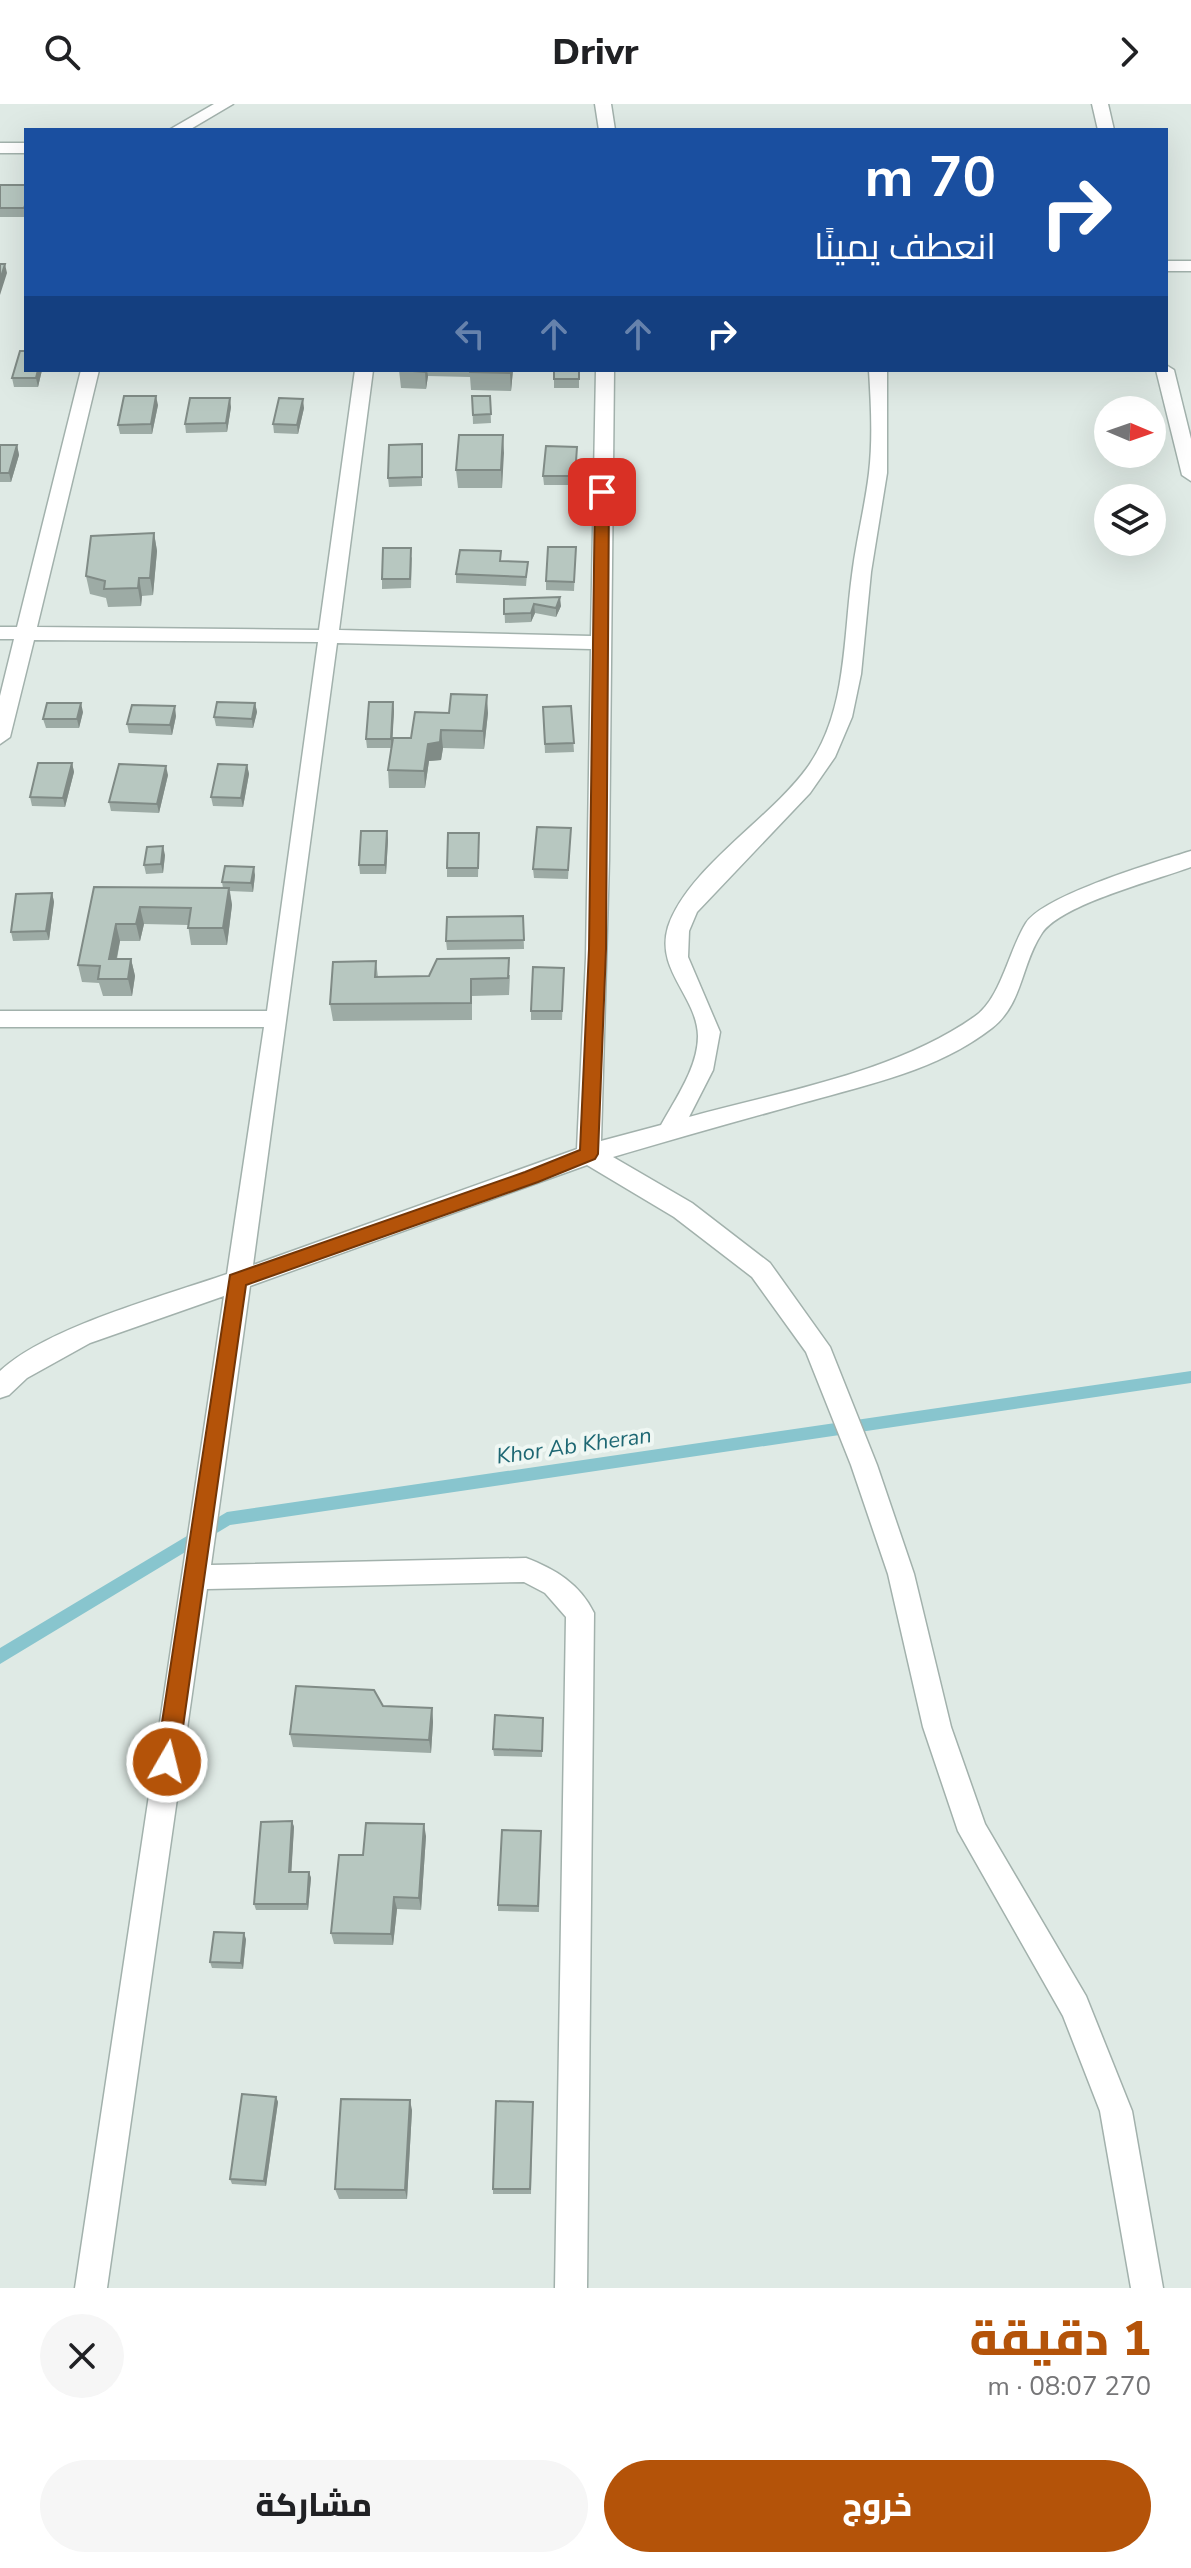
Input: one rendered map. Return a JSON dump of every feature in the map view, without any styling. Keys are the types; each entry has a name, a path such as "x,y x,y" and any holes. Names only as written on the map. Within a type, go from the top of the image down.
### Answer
{"street":[{"path":"181,128 225,104"},
{"path":"603,104 607,128"},
{"path":"1100,104 1106,128"},
{"path":"0,148 24,148"},
{"path":"1168,266 1191,266"},
{"path":"0,737 28,633 90,372"},
{"path":"91,2288 277,1019 364,372"},
{"path":"589,1154 597,949 605,372"},
{"path":"669,1132 702,1068 709,1035 702,1006 681,972 676,934 688,905 753,834 801,789 826,755 846,702 864,553 878,474 881,431 878,372"},
{"path":"1165,372 1191,475"},
{"path":"0,633 330,636 599,643"},
{"path":"0,1387 18,1370 81,1336 589,1154 886,1071 944,1048 986,1021 1006,998 1018,958 1036,925 1065,904 1191,859"},
{"path":"0,1019 277,1019"},
{"path":"589,1154 683,1210 761,1270 817,1347 864,1465 901,1574 937,1727 973,1831 1075,2007 1116,2111 1147,2288"},
{"path":"194,1577 526,1570 555,1584 580,1613 571,2288"}],"building":[{"path":"0,185 24,185 24,208 0,208"},
{"path":"20,351 24,351 24,372 38,372 36,378 12,378"},
{"path":"554,372 579,372 579,379 554,379"},
{"path":"124,396 156,396 151,424 118,425"},
{"path":"472,396 490,396 491,414 473,415"},
{"path":"190,398 230,398 226,423 185,424"},
{"path":"279,398 303,399 297,425 273,424"},
{"path":"459,435 503,435 501,470 456,470"},
{"path":"422,444 422,477 388,478 389,445"},
{"path":"0,445 17,445 9,473 0,473"},
{"path":"546,446 577,447 575,476 543,476"},
{"path":"154,533 150,578 139,578 138,588 104,589 105,581 86,576 91,536"},
{"path":"548,547 576,547 574,582 546,581"},
{"path":"383,548 411,548 410,579 382,579"},
{"path":"460,550 501,551 500,561 528,562 526,577 456,574"},
{"path":"560,597 556,608 534,604 531,613 504,614 504,599"},
{"path":"451,694 487,695 483,731 441,730 440,742 428,744 424,771 388,770 393,738 411,738 415,712 449,713"},
{"path":"217,702 255,703 252,719 214,717"},
{"path":"369,702 393,702 391,739 366,739"},
{"path":"47,703 81,703 77,719 43,719"},
{"path":"132,705 175,706 170,725 127,724"},
{"path":"571,706 574,743 545,744 543,707"},
{"path":"38,763 72,763 63,798 30,797"},
{"path":"119,764 166,766 157,804 109,802"},
{"path":"218,764 247,765 241,798 211,797"},
{"path":"537,827 571,828 568,870 533,869"},
{"path":"361,831 387,831 385,865 359,865"},
{"path":"448,833 479,833 478,868 447,868"},
{"path":"163,846 161,864 144,865 147,847"},
{"path":"225,866 254,867 251,883 222,882"},
{"path":"94,887 229,888 223,928 188,928 191,908 140,907 136,924 116,924 109,959 131,959 128,979 98,979 100,966 78,965"},
{"path":"52,893 46,931 11,932 16,894"},
{"path":"523,916 524,940 446,941 447,917"},
{"path":"509,958 508,978 471,979 471,1003 330,1004 333,962 376,961 375,977 429,976 437,959"},
{"path":"533,967 564,968 562,1011 531,1011"},
{"path":"296,1686 374,1690 383,1706 432,1708 429,1740 290,1734"},
{"path":"495,1715 543,1718 542,1751 493,1749"},
{"path":"292,1821 289,1872 309,1872 307,1904 254,1904 261,1822"},
{"path":"366,1823 424,1824 419,1898 394,1897 391,1934 331,1933 339,1855 363,1855"},
{"path":"502,1830 541,1831 538,1906 498,1905"},
{"path":"214,1932 244,1933 241,1963 210,1962"},
{"path":"242,2094 276,2097 264,2181 230,2179"},
{"path":"341,2099 410,2100 405,2190 335,2189"},
{"path":"496,2101 533,2102 530,2189 493,2189"}],"waterway":[{"name":"Khor Ab Kheran","path":"0,1657 227,1519 1191,1377"}],"route":[{"path":"167,1762 237,1280 589,1154 597,949 602,492"}]}
